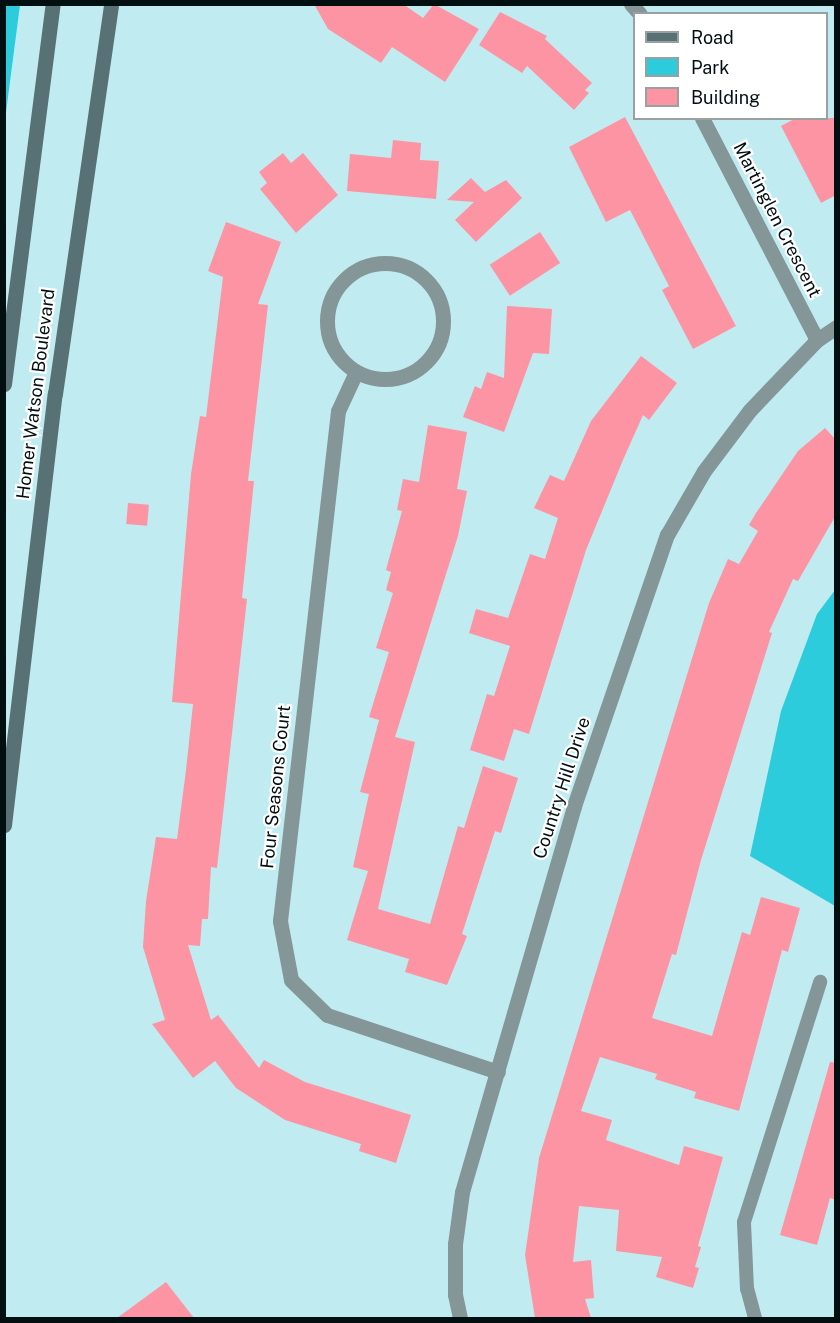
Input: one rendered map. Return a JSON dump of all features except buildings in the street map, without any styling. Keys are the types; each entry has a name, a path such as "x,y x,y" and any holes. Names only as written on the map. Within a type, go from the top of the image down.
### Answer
{"main road":[{"name":"Homer Watson Boulevard","path":"4,384 53,4"},
{"name":"Homer Watson Boulevard","path":"4,825 55,394 111,4"}],"street":[{"name":"Martinglen Crescent","path":"703,120 817,340"},
{"path":"387,264 413,270 438,297 443,317 441,336 433,354 418,370 399,378 375,378 356,372 338,355 329,337 327,315 333,296 344,280 360,268 387,264"},
{"name":"Country Hill Drive","path":"460,1318 455,1295 455,1244 462,1192 574,806 668,535 704,471 750,410 817,340 836,327"},
{"name":"Four Seasons Court","path":"356,372 338,411 280,921 291,980 327,1016 498,1072"}],"lane":[{"path":"755,1318 747,1288 744,1222 820,982"}],"green space":[{"path":"4,5 20,5 5,120"},
{"path":"835,590 835,906 750,856 781,711 817,614"}]}
